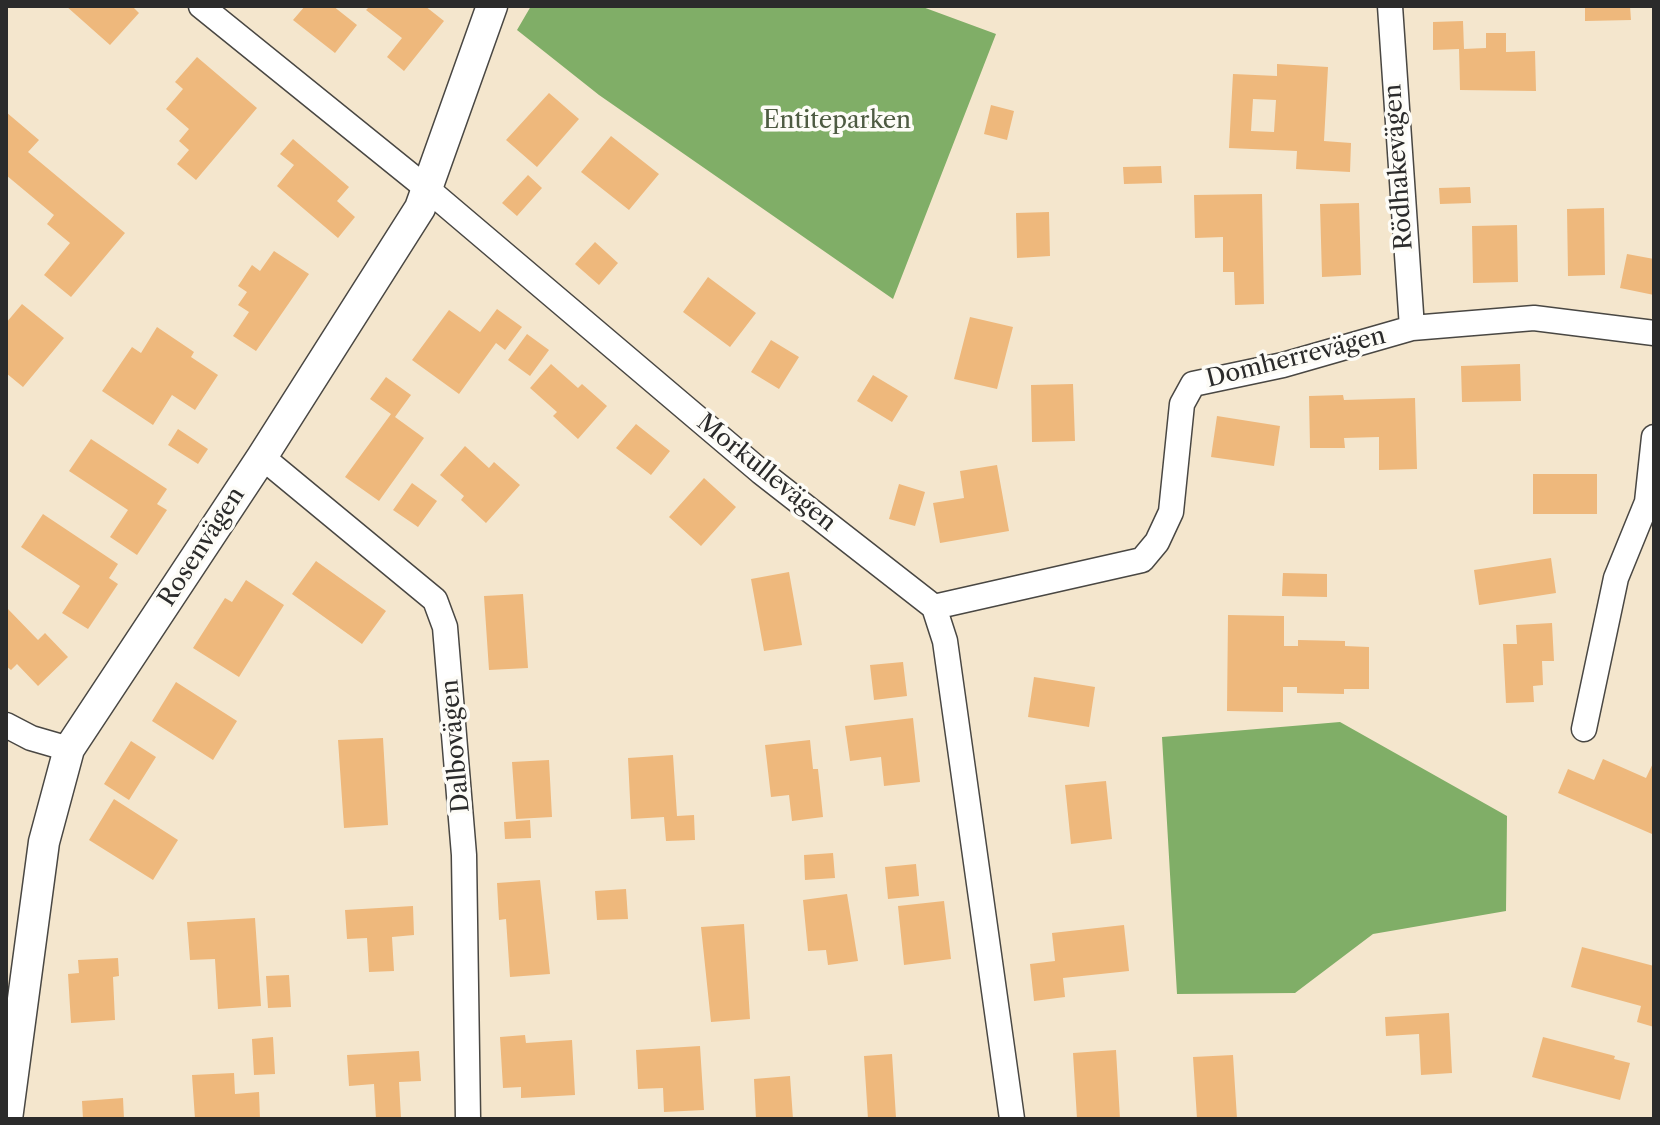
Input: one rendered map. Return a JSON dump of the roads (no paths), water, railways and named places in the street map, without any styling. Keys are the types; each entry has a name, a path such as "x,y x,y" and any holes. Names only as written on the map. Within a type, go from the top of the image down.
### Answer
{"street":[{"name":"Morkullevägen","path":"201,6 425,187 749,462 934,607"},
{"name":"Rosenvägen","path":"7,1119 44,842 69,749 262,457 420,208 492,6"},
{"name":"Rödhakevägen","path":"1390,6 1412,328"},
{"name":"Domherrevägen","path":"934,607 1142,560 1157,542 1171,512 1182,404 1193,384 1283,365 1412,328 1534,318 1654,333"},
{"path":"1584,729 1616,578 1647,502 1654,437"},
{"name":"Dalbovägen","path":"262,457 435,600 445,627 464,855 468,1119"},
{"path":"934,607 945,641 1012,1119"},
{"path":"6,725 31,738 69,749"}],"park label":[{"name":"Entiteparken","path":"837,121"}]}
